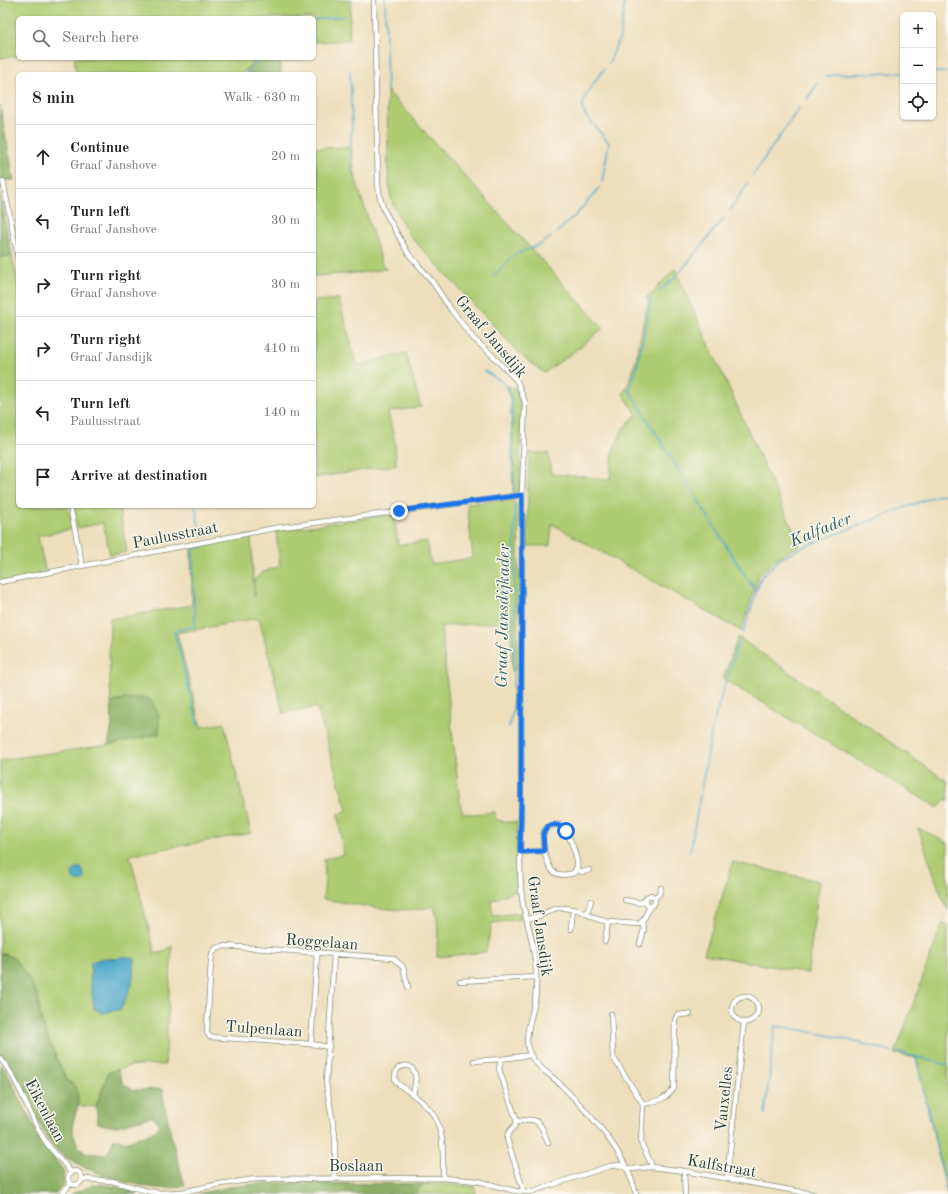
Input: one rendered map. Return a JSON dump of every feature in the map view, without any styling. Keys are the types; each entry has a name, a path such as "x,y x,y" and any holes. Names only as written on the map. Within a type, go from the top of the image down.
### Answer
{"street":[{"name":"Graaf Jansdijk","path":"374,0 378,185 380,198 393,227 408,253 431,280 452,311 474,339 517,381 525,402 522,495 520,852 521,889 533,948 536,977 534,1012 527,1037 528,1048 538,1066 555,1079 584,1108 607,1137 626,1166 636,1194"},
{"path":"3,181 16,248"},
{"name":"Paulusstraat","path":"0,582 275,528 522,495"},
{"path":"70,508 82,566"},
{"path":"553,825 562,826 566,831 576,856 576,870 574,873 567,875 560,876 555,874 550,869 544,851 543,834 545,829 553,825"},
{"path":"520,852 544,851"},
{"path":"576,870 583,872 589,870"},
{"path":"640,944 644,929 642,923 650,906 654,904 655,898 659,894 661,888"},
{"path":"625,900 640,903 646,900 647,896 650,895 655,898"},
{"path":"646,900 647,904 650,906"},
{"path":"586,914 591,901"},
{"path":"526,919 539,916 556,908 573,909 608,922 635,924 642,923"},
{"path":"571,929 573,909"},
{"path":"606,941 608,922"},
{"name":"Roggelaan","path":"216,948 224,946 317,954 393,958 403,967 408,987"},
{"name":"Tulpenlaan","path":"216,948 212,954 211,962 207,1029 207,1033 210,1037 311,1044"},
{"path":"317,954 311,1044 329,1047"},
{"path":"334,955 326,1083 335,1135 335,1178"},
{"path":"460,981 536,977"},
{"path":"745,996 754,999 759,1008 756,1017 751,1021 744,1022 737,1020 732,1010 735,1000 745,996"},
{"path":"611,1014 613,1058 643,1104 641,1142 651,1163 650,1167"},
{"path":"643,1104 662,1100 669,1095 674,1088 675,1020 677,1015 690,1014"},
{"name":"Vauxelles","path":"727,1178 744,1022"},
{"path":"474,1061 531,1055"},
{"name":"Eikenlaan","path":"0,1058 9,1068 43,1138 50,1148 65,1163 71,1173"},
{"path":"501,1059 498,1069 517,1122"},
{"path":"413,1094 416,1076 415,1071 409,1066 402,1066 396,1071 396,1082 413,1094 430,1110 438,1123 442,1137 443,1178"},
{"path":"548,1143 542,1127 536,1121 527,1119 517,1122 508,1131 507,1139 528,1193 610,1166 626,1166"},
{"name":"Kalfstraat","path":"626,1166 632,1169 650,1167 684,1171 813,1194"},
{"name":"Boslaan","path":"71,1173 75,1171 80,1172 83,1179"},
{"path":"684,1171 685,1194"},
{"path":"62,1194 70,1184 68,1177 71,1173"},
{"name":"Boslaan","path":"83,1179 112,1181 147,1191 160,1193 182,1192 220,1184 256,1179 443,1178 478,1181 528,1193"},
{"name":"Boslaan","path":"70,1184 75,1186 78,1185 82,1183 83,1179"}],"green space":[{"path":"0,0 351,0 349,40 316,42 316,16 16,16 16,56 0,58"},
{"path":"74,60 254,60 244,72 76,72"},
{"path":"254,60 280,60 281,72 246,72 246,70"},
{"path":"387,90 603,328 579,348 544,373 521,355 409,235 393,205 390,194 388,169"},
{"path":"0,105 14,180 2,181 1,189 0,189"},
{"path":"351,147 356,180 382,264 386,269 359,273 316,276 316,204 320,203 319,182 316,167 316,148"},
{"path":"316,167 319,182 320,204 316,205"},
{"path":"0,193 12,256 0,257"},
{"path":"12,256 16,275 16,508 68,508 72,529 38,536 46,575 0,584 0,257"},
{"path":"675,269 800,545 777,558 759,575 741,631 552,524 550,546 527,546 529,453 548,453 551,474 610,479 613,450 624,427 637,415 623,394 636,361 649,301 646,298"},
{"path":"339,299 357,365 406,353 421,407 388,412 395,442 396,465 316,478 316,301"},
{"path":"505,385 516,389 521,403 520,486 518,491 513,494 511,404"},
{"path":"511,499 518,505 520,516 518,570 520,571 520,591 518,593 517,669 512,671 511,622 441,626 460,804 463,813 472,814 495,812 495,819 504,822 517,822 518,893 514,891 491,901 493,916 520,913 521,919 492,923 486,952 437,957 437,916 433,906 407,910 379,908 323,899 325,880 324,859 343,855 338,814 347,811 317,707 283,713 259,618 177,633 201,727 224,723 251,833 130,855 155,953 161,953 172,946 165,1065 136,1065 108,1073 96,1107 78,1106 78,1095 75,1086 67,1080 43,1026 38,996 23,970 5,954 0,954 0,761 108,745 159,734 127,698 111,703 109,658 110,619 192,605 191,548 251,535 254,597 254,580 263,572 280,566 276,531 394,514 398,545 427,541 431,564 473,558 467,504","holes":["103,958 135,959 132,984 121,1009 102,1013 94,1008 90,975"]},
{"path":"73,508 119,508 127,552 110,555 103,523 77,528"},
{"path":"738,637 948,782 948,801 945,799 938,808 723,679"},
{"path":"127,698 149,698 159,715 159,734 108,745 112,725 111,703"},
{"path":"918,828 948,843 948,910 941,895"},
{"path":"733,862 819,881 808,973 704,954"},
{"path":"942,924 948,925 948,1194 916,1058 895,1054"},
{"path":"0,954 5,954 14,958 23,970 38,996 43,1026 67,1080 77,1090 78,1106 73,1122 73,1133 78,1146 87,1153 106,1155 113,1140 119,1139 126,1142 154,1132 157,1129 158,1123 155,1118 151,1117 117,1126 108,1126 98,1123 96,1107 108,1073 118,1069 123,1084 133,1090 163,1089 171,1135 185,1186 154,1188 109,1177 94,1172 67,1158 49,1141 16,1073 0,1054"},
{"path":"0,1064 6,1070 40,1139 63,1170 64,1184 56,1194 0,1194"},
{"path":"266,1183 424,1184 414,1194 198,1194 230,1187"},
{"path":"424,1184 475,1187 476,1194 414,1194"},
{"path":"93,1185 116,1187 138,1194 71,1194"}],"water":[{"path":"76,868 82,868 85,879 78,882 73,879 72,873"},
{"path":"124,956 135,959 132,984 121,1009 102,1013 94,1008 90,982 91,962 103,958 117,959"}],"waterway":[{"path":"385,0 387,90"},
{"path":"609,63 620,37 625,0"},
{"path":"316,20 345,16"},
{"path":"248,72 258,60"},
{"path":"602,182 609,143 583,112 582,107 589,90 604,69"},
{"name":"Graaf Jansdijkader","path":"350,71 352,125 350,151 352,173"},
{"path":"936,72 948,72"},
{"path":"825,77 836,74 900,73"},
{"path":"807,99 818,83"},
{"path":"753,175 799,108"},
{"path":"730,210 748,183"},
{"path":"557,232 576,215 599,188"},
{"path":"659,291 675,278 724,218"},
{"path":"493,277 514,255 541,244 551,237"},
{"path":"650,298 651,303 636,371 629,390 756,591"},
{"name":"Graaf Jansdijkader","path":"484,371 504,383 511,394 514,490"},
{"name":"Kalfader","path":"743,633 761,577 780,559 803,547 930,498 948,493"},
{"name":"Graaf Jansdijkader","path":"509,727 513,710 515,505"},
{"path":"195,508 201,536 213,535"},
{"path":"198,725 174,631 195,626 193,549 214,544"},
{"name":"Kalfader","path":"690,852 713,724 739,642"},
{"path":"765,1114 775,1026 819,1033 891,1051"},
{"path":"897,1052 948,1065"},
{"path":"916,1057 948,1194"}],"route":[{"path":"399,511 522,495 520,852 544,851 543,834 548,826 562,826 566,831"}]}
